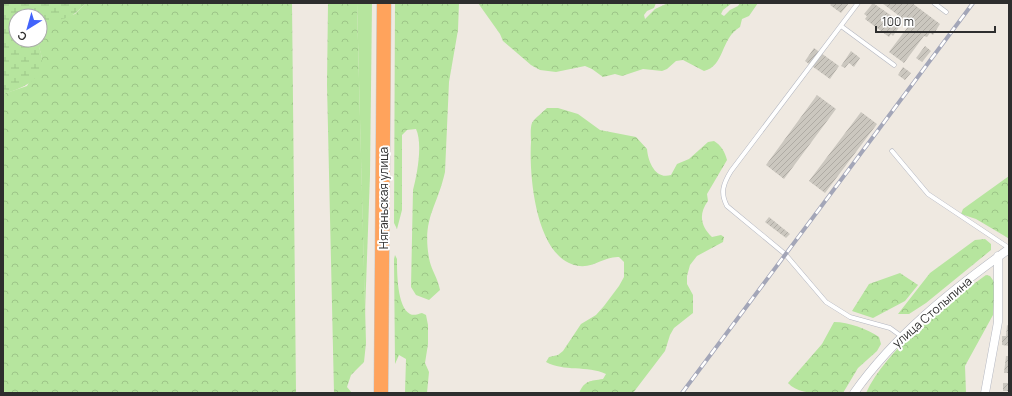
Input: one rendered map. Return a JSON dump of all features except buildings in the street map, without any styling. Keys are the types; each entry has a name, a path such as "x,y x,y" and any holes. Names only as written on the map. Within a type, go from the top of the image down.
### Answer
{"highway":[{"name":"Няганьская улица","path":"381,393 384,3"}],"street":[{"name":"улица Столыпина","path":"854,393 901,336 1009,248"},
{"path":"985,393 998,322 998,256"},
{"name":"улица Столыпина","path":"858,393 861,383"}],"lane":[{"path":"858,3 731,171 724,184 723,199 734,212 788,257 826,302 850,316 890,328 901,336"},
{"path":"934,3 946,12"},
{"path":"841,26 894,65"},
{"path":"892,152 928,194 1009,248"}],"green space":[{"path":"3,3 86,3 69,17 48,24 48,8 8,8 8,48 40,48 42,59 41,67 38,73 29,83 17,90 3,94"},
{"path":"86,3 292,3 296,393 3,393 3,94 27,86 42,58 39,48 48,48 48,24 75,14"},
{"path":"328,3 357,3 366,343 364,362 351,375 347,387 352,393 334,393 327,85"},
{"path":"357,3 372,3 370,175 365,313"},
{"path":"395,3 459,3 458,30 449,82 445,172 431,214 427,233 429,258 440,290 429,300 416,295 411,287 413,190 418,168 419,151 416,129 407,130 402,135 402,210 397,229 394,223"},
{"path":"478,3 656,3 654,8 647,11 644,15 645,19 655,9 668,3 732,3 723,10 721,14 724,16 740,3 758,3 749,16 742,19 740,27 729,38 716,64 711,68 704,71 683,60 676,61 667,69 662,71 643,69 622,76 615,74 603,77 585,66 556,72 540,70 531,65 503,41 500,34"},
{"path":"547,108 558,108 578,114 600,130 636,137 647,149 653,168 661,175 671,175 677,164 689,159 708,142 714,141 719,145 727,160 707,194 708,201 702,215 703,225 708,233 712,237 721,235 724,237 723,242 697,256 690,265 687,276 687,284 693,295 693,313 674,328 665,351 633,393 579,393 586,383 603,379 606,374 599,371 560,367 546,362 549,357 558,355 563,351 581,324 596,315 619,286 624,277 624,262 619,257 613,257 590,265 577,266 569,263 558,255 548,242 536,208 531,172 532,123"},
{"path":"1009,176 1008,238 976,219 961,214 963,209"},
{"path":"985,239 991,244 991,250 926,303 909,314 898,314 930,273 975,240"},
{"path":"395,255 397,259 397,272 402,304 410,314 414,315 422,313 426,315 428,325 428,344 425,363 429,372 427,393 405,393 406,359 399,355 395,364"},
{"path":"900,273 918,285 905,301 873,318 852,311 869,284"},
{"path":"986,275 990,276 995,283 993,315 965,366 966,393 866,393 875,376 902,344 936,313"},
{"path":"834,322 858,326 869,331 879,337 881,344 877,351 858,368 843,393 813,393 793,387 788,383 822,344"}],"railway":[{"path":"682,393 973,3"}]}
